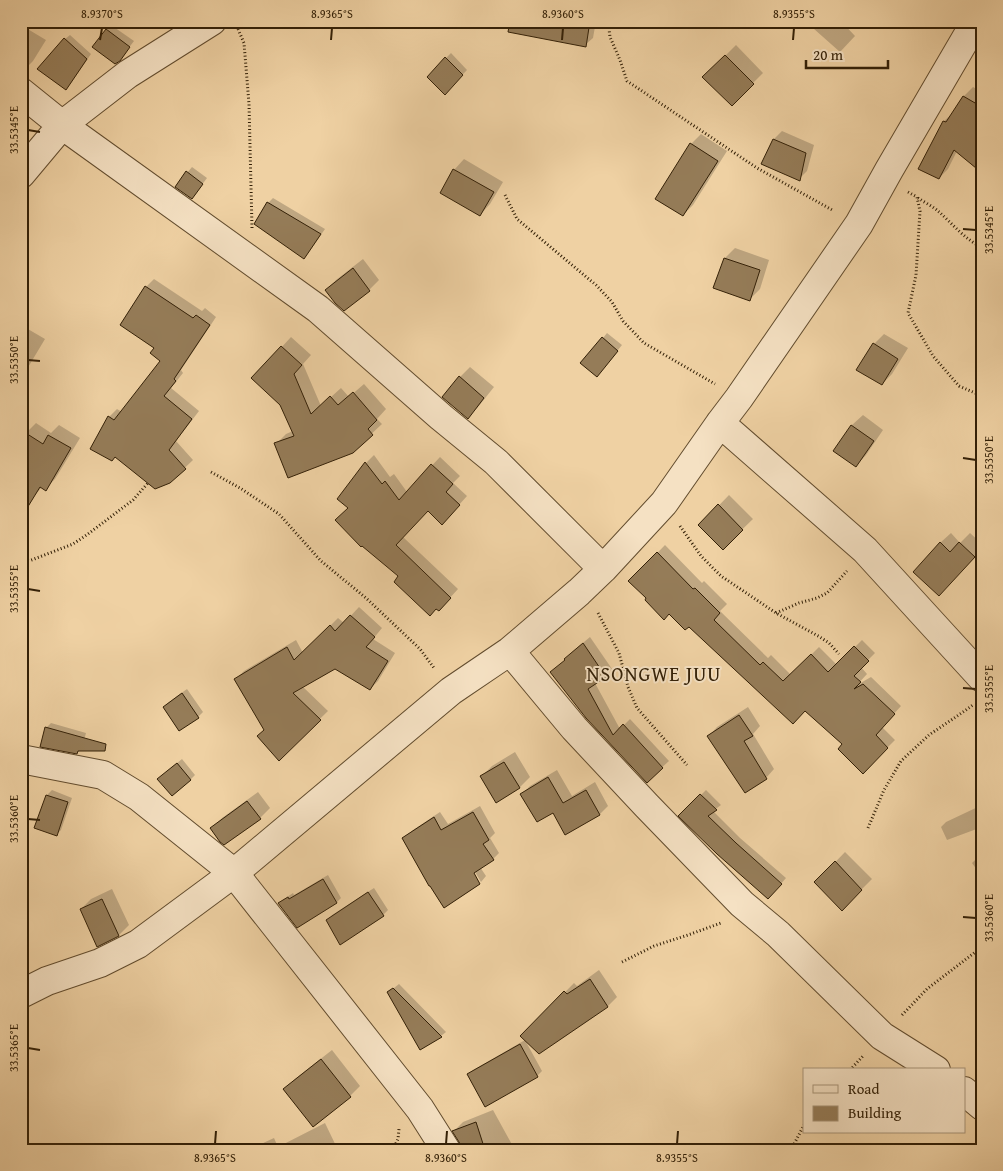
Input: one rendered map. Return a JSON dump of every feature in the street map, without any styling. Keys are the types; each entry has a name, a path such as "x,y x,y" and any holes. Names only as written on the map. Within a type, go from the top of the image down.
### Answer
{"street":[{"path":"21,174 62,125 128,74 212,21"},
{"path":"21,994 47,981 100,963 138,944 234,873 451,691 510,651 603,570 664,503 859,224 976,21"},
{"path":"21,92 62,125 318,309 441,417 496,462 603,570"},
{"path":"720,423 865,550 979,690"},
{"path":"510,651 574,728 742,904 778,934 882,1036 933,1068"},
{"path":"21,759 103,775 139,797 234,873 420,1109 446,1150"},
{"path":"966,1094 982,1106"}],"path":[{"path":"235,21 244,43 253,263"},
{"path":"608,21 610,37 627,82 757,168 859,224"},
{"path":"889,170 894,182 937,210 968,238 982,247"},
{"path":"505,195 517,219 596,285 612,302 623,322 644,343 739,398"},
{"path":"917,197 920,211 916,275 908,313 933,356 959,386 982,396"},
{"path":"211,472 240,488 279,514 320,561 366,598 420,650 451,691"},
{"path":"21,560 29,561 73,544 133,500 148,483"},
{"path":"664,503 701,556 722,576 776,613 820,637 829,643 839,654"},
{"path":"776,613 799,602 817,598 827,593 865,550"},
{"path":"579,592 600,614 619,653 628,687 637,708 687,765"},
{"path":"868,828 884,790 901,760 930,735 966,710 979,690"},
{"path":"622,962 654,946 720,924 742,904"},
{"path":"852,1068 927,989 982,947"},
{"path":"791,1150 803,1126"}],"building":[{"path":"510,21 590,21 586,47 508,32"},
{"path":"106,29 130,47 120,61 115,64 92,47"},
{"path":"64,38 87,59 66,90 37,69"},
{"path":"725,55 754,84 732,106 702,77"},
{"path":"445,57 463,75 445,95 427,77"},
{"path":"963,96 982,107 982,173 954,150 939,179 918,169 943,121 946,122"},
{"path":"773,139 806,153 800,181 761,164"},
{"path":"690,143 718,161 683,216 655,199"},
{"path":"453,169 494,192 480,216 440,193"},
{"path":"186,171 203,184 192,199 175,187"},
{"path":"267,202 321,234 304,259 254,224"},
{"path":"724,258 760,270 750,301 713,288"},
{"path":"353,268 370,291 344,311 325,290"},
{"path":"145,286 193,318 196,315 210,325 174,379 176,381 164,396 192,419 169,450 186,469 170,483 155,489 115,457 112,461 90,449 108,416 114,420 160,361 150,353 154,348 120,325"},
{"path":"602,337 618,351 597,377 580,363"},
{"path":"873,343 898,359 882,385 856,370"},
{"path":"281,346 302,365 294,374 311,414 330,396 338,405 353,392 377,420 368,429 373,435 353,453 288,478 274,443 294,436 280,405 251,378"},
{"path":"459,376 484,398 468,419 442,397"},
{"path":"851,425 874,441 856,467 833,451"},
{"path":"21,430 43,444 48,435 71,448 46,491 40,487 21,518"},
{"path":"365,462 382,484 385,481 399,500 431,464 453,484 446,492 460,505 442,525 428,511 396,545 451,598 439,611 436,609 430,616 394,582 398,576 361,547 335,520 348,508 337,499"},
{"path":"718,504 743,530 723,550 698,525"},
{"path":"940,542 950,552 959,542 975,557 939,596 913,572"},
{"path":"657,552 693,589 695,588 720,613 714,620 760,665 763,662 783,681 811,654 828,672 854,646 869,661 854,676 861,682 854,689 863,684 895,714 876,735 888,748 863,774 838,749 842,744 805,711 793,724 689,627 685,630 669,614 664,620 645,600 646,598 628,581"},
{"path":"350,615 375,637 366,647 388,661 370,690 335,669 293,693 321,720 279,761 257,736 264,730 234,679 287,647 294,660 330,625 335,631"},
{"path":"583,643 606,677 588,689 613,735 623,724 663,768 647,783 586,718 550,672"},
{"path":"182,693 199,718 179,731 163,707"},
{"path":"739,715 753,736 744,741 767,779 745,793 707,736"},
{"path":"45,727 106,744 105,751 78,751 77,754 40,747"},
{"path":"504,762 520,788 496,803 480,776"},
{"path":"177,763 191,780 172,796 157,779"},
{"path":"548,777 563,803 586,790 600,815 565,835 553,813 537,822 520,794"},
{"path":"700,794 717,810 708,816 782,884 768,899 678,816"},
{"path":"46,795 68,802 57,836 34,828"},
{"path":"247,801 261,819 224,845 210,828"},
{"path":"473,812 489,840 483,844 494,860 474,873 480,884 444,908 429,886 402,838 434,817 441,830"},
{"path":"835,861 862,890 842,911 814,882"},
{"path":"323,879 337,903 297,928 278,903 288,897 289,899"},
{"path":"368,892 384,916 340,945 326,920"},
{"path":"102,899 119,936 97,947 80,909"},
{"path":"590,979 608,1007 539,1054 520,1036 564,991 567,994"},
{"path":"393,988 442,1037 420,1050 387,992"},
{"path":"520,1044 538,1077 485,1107 467,1074"},
{"path":"321,1059 351,1097 313,1127 283,1089"},
{"path":"476,1122 485,1150 462,1150 452,1131"}],"district":[{"name":"NSONGWE JUU","path":"654,674"}]}
